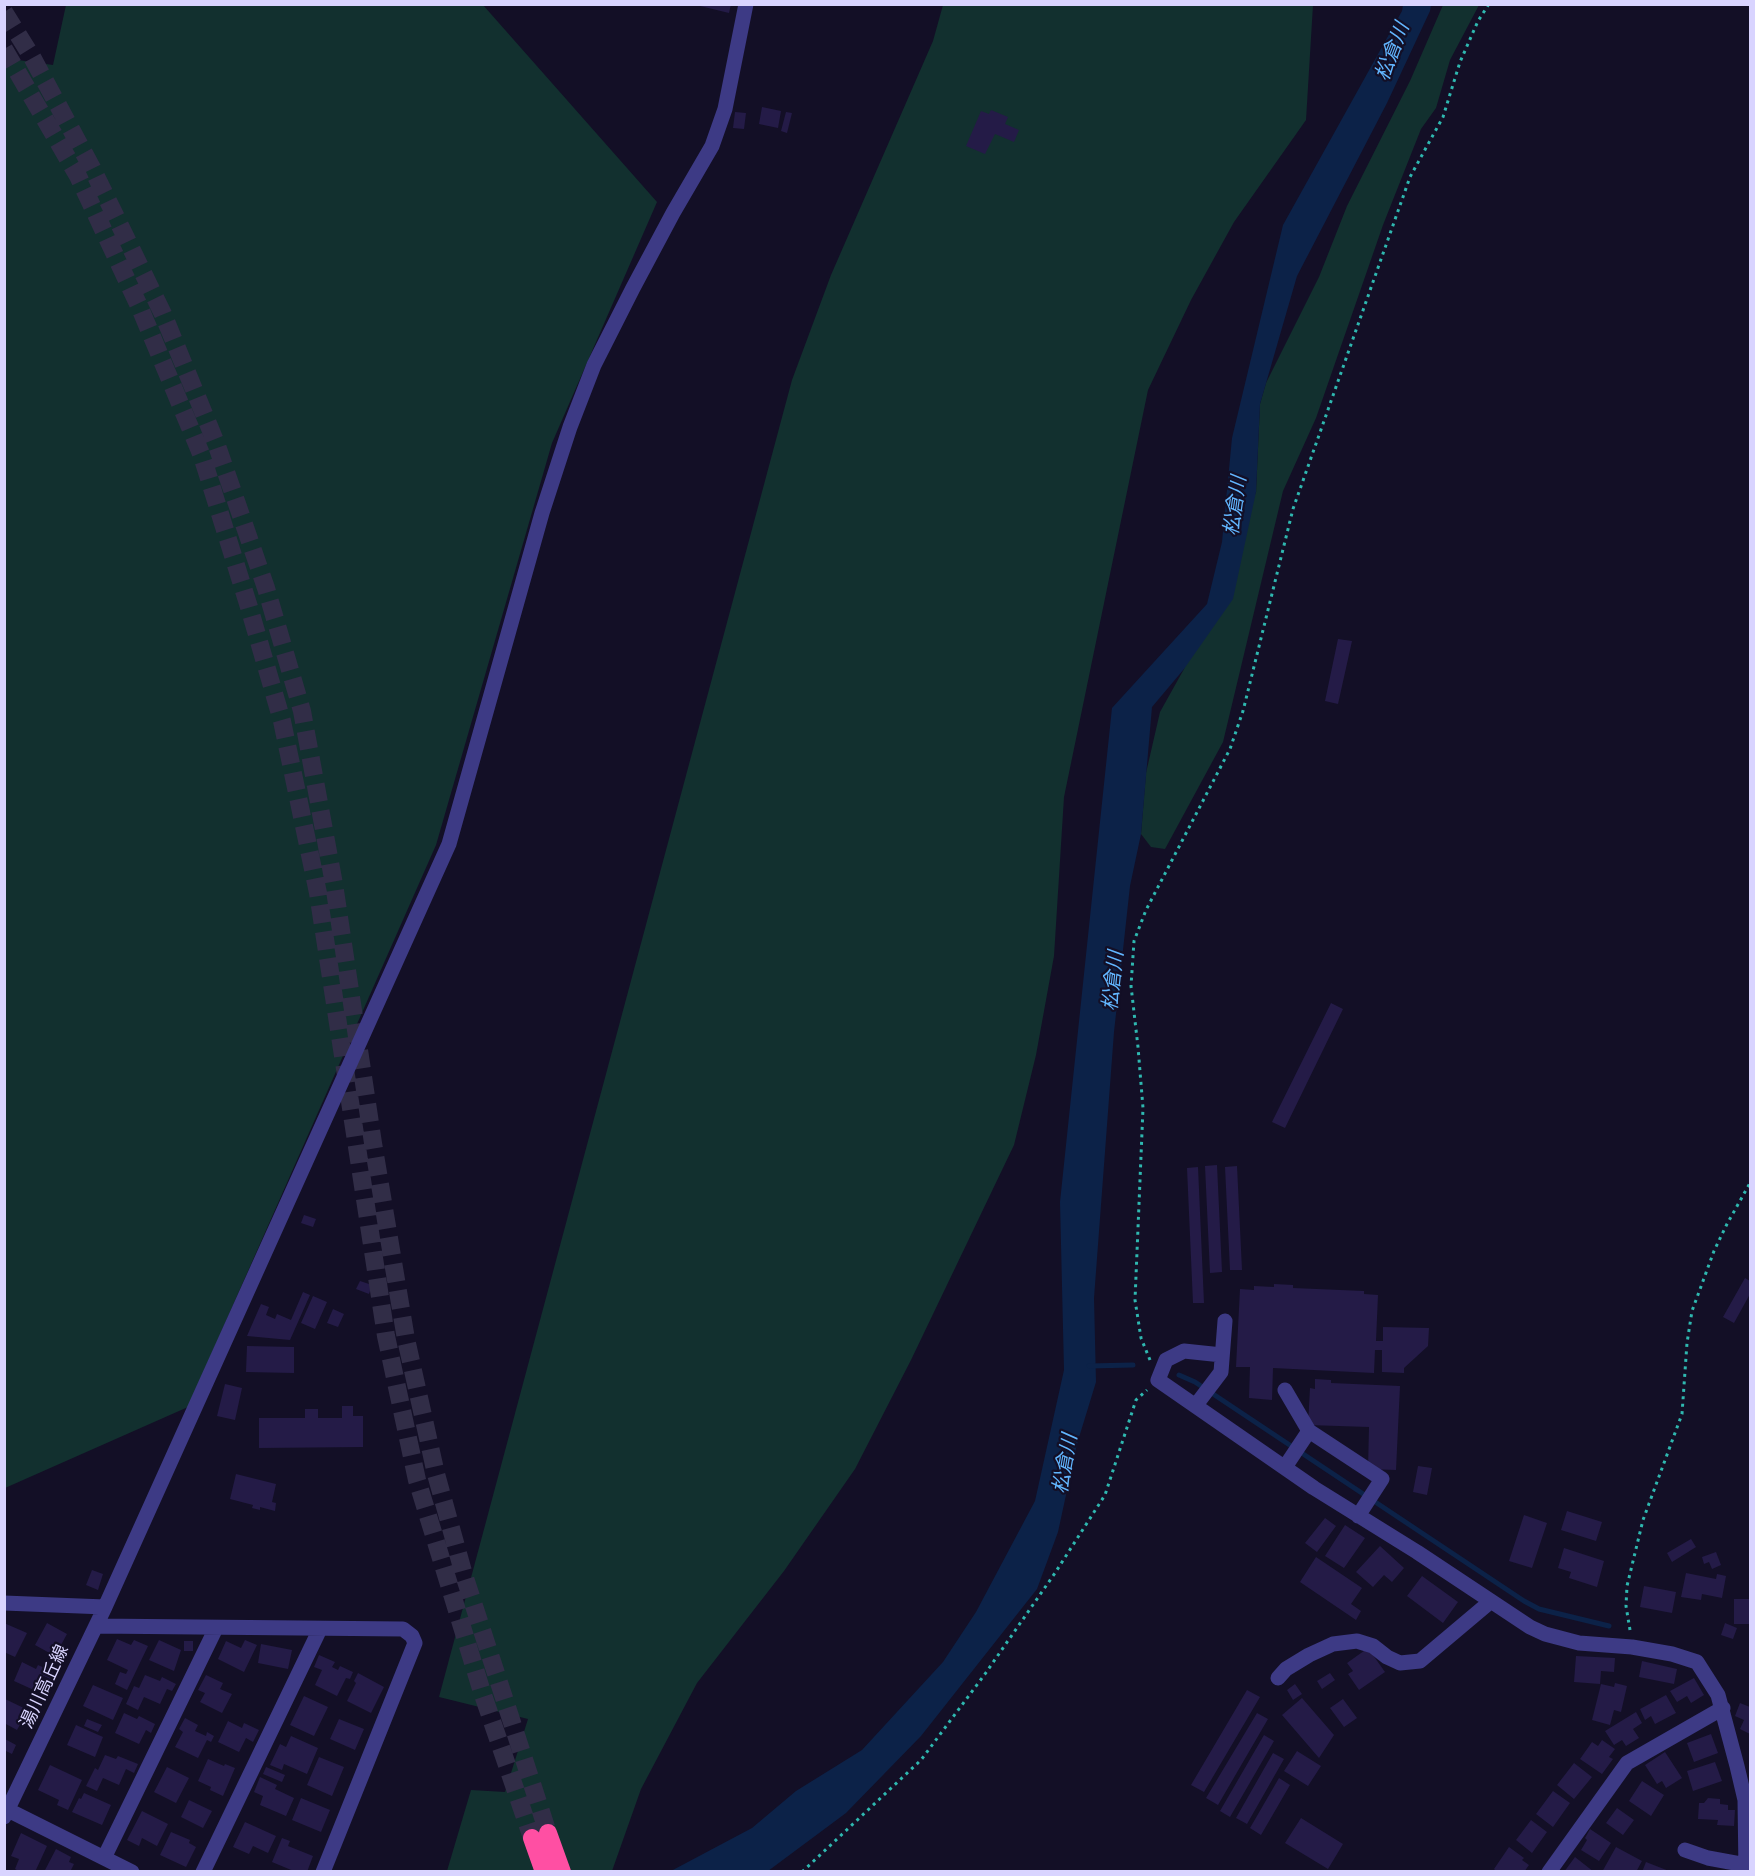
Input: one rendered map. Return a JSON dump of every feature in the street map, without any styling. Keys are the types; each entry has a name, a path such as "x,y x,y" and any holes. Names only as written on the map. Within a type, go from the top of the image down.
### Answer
{"highway":[{"path":"544,1872 540,1835 562,1872"}],"street":[{"name":"湯川高丘線","path":"6,1814 105,1607 449,844 542,513 570,427 594,364 673,213 712,146 725,109 746,4"},
{"path":"1200,1400 1221,1372 1225,1321"},
{"path":"1222,1355 1184,1351 1166,1360 1158,1380 1200,1400 1417,1552 1530,1627 1545,1634 1579,1643 1632,1647 1672,1654 1697,1662 1718,1695 1723,1708 1745,1800 1746,1868 1685,1850"},
{"path":"1285,1390 1306,1435 1382,1479 1361,1512"},
{"path":"1288,1462 1306,1435"},
{"path":"4,1602 105,1607"},
{"path":"1278,1678 1286,1669 1309,1655 1333,1644 1345,1642 1365,1642 1400,1663 1420,1661 1490,1602"},
{"path":"96,1626 403,1629 412,1636 415,1643 323,1872"},
{"path":"104,1858 216,1628"},
{"path":"203,1872 321,1629"},
{"path":"1549,1872 1627,1763 1723,1708"},
{"path":"6,1814 132,1872"}],"path":[{"path":"802,1872 921,1760 985,1674 1055,1573 1105,1495 1136,1400 1158,1380 1141,1338 1135,1300 1143,1108 1131,986 1134,941 1146,910 1230,749 1243,711 1297,497 1410,177 1443,117 1460,62 1478,21 1489,4"},
{"path":"1632,1647 1626,1606 1627,1586 1643,1520 1682,1414 1687,1343 1692,1311 1714,1251 1750,1183"}],"green space":[{"path":"66,5 483,5 657,202 552,443 436,845 188,1407 5,1488 4,58 53,65"},
{"path":"943,5 1313,5 1306,120 1234,222 1191,300 1148,390 1064,797 1054,956 1036,1055 1014,1145 911,1360 855,1469 784,1571 697,1683 641,1789 612,1871 447,1871 471,1790 505,1792 528,1719 439,1697 792,380 831,275 933,41"},
{"path":"1443,5 1479,5 1450,60 1436,108 1421,129 1383,225 1316,418 1283,491 1223,742 1165,849 1151,847 1141,834 1146,773 1160,712 1184,669 1256,492 1260,404 1266,383 1319,277 1347,206 1410,81"}],"water":[{"name":"松倉川","path":"1403,5 1431,5 1387,103 1297,276 1260,404 1256,492 1233,599 1184,669 1152,707 1141,834 1130,886 1114,1032 1094,1298 1096,1382 1077,1444 1058,1532 1037,1589 921,1736 846,1813 768,1871 671,1871 752,1828 796,1791 862,1750 943,1662 976,1612 1035,1501 1064,1370 1060,1202 1112,708 1207,604 1222,542 1232,438 1283,225 1402,11"}],"building":[{"path":"692,4 731,4 729,13"},
{"path":"762,107 781,111 778,128 759,124"},
{"path":"991,110 1008,117 1005,124 1019,130 1014,142 995,134 985,154 966,146 981,111 989,114"},
{"path":"735,112 746,113 744,129 733,128"},
{"path":"786,112 792,113 787,133 781,131"},
{"path":"1338,639 1352,641 1338,704 1325,701"},
{"path":"1331,1003 1343,1009 1285,1128 1272,1122"},
{"path":"1217,1165 1222,1272 1210,1273 1205,1166"},
{"path":"1237,1166 1242,1270 1230,1270 1225,1167"},
{"path":"1198,1167 1204,1303 1193,1303 1187,1168"},
{"path":"304,1215 316,1219 313,1227 301,1223"},
{"path":"1745,1278 1750,1281 1750,1294 1734,1323 1723,1317"},
{"path":"360,1281 372,1285 369,1294 356,1289"},
{"path":"1274,1284 1293,1285 1293,1288 1364,1291 1364,1294 1378,1295 1376,1341 1383,1341 1383,1327 1429,1328 1428,1346 1404,1368 1404,1373 1382,1372 1382,1350 1375,1350 1374,1373 1273,1368 1272,1400 1249,1398 1250,1367 1236,1367 1240,1289 1254,1290 1254,1286 1274,1287"},
{"path":"303,1292 310,1295 290,1340 247,1336 261,1304 269,1307 266,1315 275,1319 277,1314 291,1320"},
{"path":"313,1296 327,1302 315,1329 301,1323"},
{"path":"333,1309 344,1314 338,1327 327,1323"},
{"path":"247,1346 294,1347 294,1373 246,1372"},
{"path":"1315,1379 1331,1380 1331,1383 1400,1386 1396,1470 1368,1469 1369,1427 1308,1425 1310,1388 1315,1389"},
{"path":"225,1384 242,1388 235,1420 217,1416"},
{"path":"342,1406 353,1406 353,1416 363,1416 363,1447 259,1448 259,1418 305,1418 305,1409 318,1409 318,1418 342,1418"},
{"path":"1418,1466 1432,1468 1427,1495 1413,1492"},
{"path":"236,1474 276,1484 272,1502 276,1503 275,1511 260,1507 260,1510 252,1508 253,1505 230,1499"},
{"path":"1567,1511 1602,1522 1596,1541 1561,1530"},
{"path":"1524,1515 1547,1523 1532,1568 1509,1561"},
{"path":"1325,1518 1336,1526 1317,1552 1305,1543"},
{"path":"1345,1525 1365,1538 1344,1568 1325,1556"},
{"path":"1691,1539 1696,1547 1672,1562 1667,1553"},
{"path":"1380,1546 1404,1568 1392,1582 1384,1575 1373,1587 1356,1572"},
{"path":"1564,1548 1604,1561 1597,1587 1569,1578 1571,1572 1558,1568"},
{"path":"1716,1552 1721,1565 1712,1569 1709,1562 1704,1564 1702,1557"},
{"path":"1316,1557 1362,1588 1351,1604 1361,1611 1356,1620 1300,1582"},
{"path":"92,1570 103,1574 98,1590 86,1585"},
{"path":"1686,1573 1716,1579 1717,1574 1726,1576 1722,1598 1702,1594 1701,1600 1681,1597"},
{"path":"1422,1576 1458,1602 1443,1623 1407,1596"},
{"path":"1644,1586 1676,1592 1672,1613 1640,1607"},
{"path":"1734,1599 1750,1599 1750,1624 1734,1624"},
{"path":"4,1623 27,1633 15,1657 4,1652"},
{"path":"47,1623 67,1634 55,1656 35,1645"},
{"path":"1725,1623 1737,1628 1733,1639 1721,1635"},
{"path":"117,1639 131,1645 134,1640 148,1646 127,1690 115,1684 120,1672 126,1674 128,1670 107,1660"},
{"path":"159,1640 181,1650 174,1671 149,1660"},
{"path":"245,1640 257,1645 244,1672 218,1659 226,1641 241,1648"},
{"path":"184,1641 193,1641 193,1651 184,1651"},
{"path":"261,1644 292,1650 288,1669 258,1663"},
{"path":"1368,1648 1385,1672 1359,1690 1348,1674 1353,1671 1347,1663"},
{"path":"319,1655 335,1662 332,1667 338,1670 340,1666 353,1672 350,1679 346,1678 337,1696 315,1685 322,1670 314,1667"},
{"path":"1576,1656 1615,1658 1614,1672 1601,1671 1600,1684 1574,1682"},
{"path":"1642,1661 1677,1669 1674,1684 1639,1677"},
{"path":"22,1662 36,1669 38,1665 53,1672 50,1679 44,1676 36,1691 14,1681"},
{"path":"358,1673 384,1687 371,1713 347,1701"},
{"path":"1330,1673 1335,1680 1322,1689 1317,1681"},
{"path":"145,1675 160,1681 162,1677 176,1684 172,1691 167,1689 160,1704 144,1697 138,1710 126,1704 134,1686 139,1688"},
{"path":"206,1675 223,1683 220,1689 232,1694 222,1713 200,1702 205,1693 198,1690"},
{"path":"1694,1678 1704,1695 1691,1703 1687,1696 1677,1702 1670,1691"},
{"path":"1615,1683 1627,1686 1621,1712 1614,1710 1610,1725 1592,1720 1601,1684 1614,1687"},
{"path":"1295,1684 1302,1694 1293,1700 1287,1690"},
{"path":"93,1685 123,1698 113,1720 83,1706"},
{"path":"1247,1690 1260,1697 1204,1792 1191,1785"},
{"path":"1666,1695 1676,1713 1655,1724 1651,1716 1645,1720 1640,1709"},
{"path":"304,1696 328,1707 314,1736 290,1725"},
{"path":"1302,1698 1334,1735 1319,1758 1282,1715"},
{"path":"5,1699 28,1710 17,1730 4,1723"},
{"path":"1343,1699 1357,1718 1344,1727 1330,1708"},
{"path":"1740,1703 1750,1707 1750,1734 1740,1729 1744,1720 1735,1716"},
{"path":"1636,1712 1642,1723 1633,1729 1639,1738 1626,1746 1622,1740 1614,1745 1605,1731"},
{"path":"124,1713 137,1719 139,1716 155,1724 151,1733 146,1730 139,1744 115,1733"},
{"path":"1257,1713 1268,1719 1218,1805 1206,1798"},
{"path":"185,1718 198,1725 195,1731 206,1736 207,1732 214,1736 211,1742 207,1740 198,1758 175,1747 183,1732 179,1729"},
{"path":"87,1719 102,1725 98,1732 84,1726"},
{"path":"339,1719 364,1729 355,1750 330,1739"},
{"path":"228,1721 242,1728 244,1723 259,1730 253,1742 246,1738 239,1752 218,1742"},
{"path":"76,1725 103,1737 95,1757 67,1745"},
{"path":"1711,1734 1718,1753 1694,1762 1687,1743"},
{"path":"1264,1735 1274,1741 1230,1817 1220,1811"},
{"path":"291,1736 318,1748 307,1774 284,1764 282,1770 270,1765 280,1744 286,1747"},
{"path":"5,1739 16,1745 12,1754 6,1751 5,1755"},
{"path":"1602,1740 1615,1749 1609,1757 1613,1759 1602,1774 1580,1759 1592,1742 1598,1746"},
{"path":"1297,1751 1321,1766 1308,1786 1284,1771"},
{"path":"1665,1752 1682,1778 1666,1788 1662,1781 1657,1784 1645,1765"},
{"path":"1273,1753 1284,1759 1247,1824 1236,1818"},
{"path":"105,1755 116,1759 118,1756 138,1764 134,1773 126,1769 119,1785 103,1778 97,1791 86,1786 95,1768 98,1770"},
{"path":"319,1757 344,1767 332,1796 307,1785"},
{"path":"208,1759 235,1768 223,1796 198,1781"},
{"path":"1715,1762 1722,1781 1693,1791 1687,1771"},
{"path":"1574,1763 1592,1777 1574,1799 1557,1785"},
{"path":"50,1765 82,1780 68,1810 57,1805 59,1800 38,1790"},
{"path":"167,1767 189,1778 176,1803 154,1792"},
{"path":"266,1767 285,1775 282,1782 263,1774"},
{"path":"260,1777 277,1785 275,1789 294,1798 286,1816 260,1805 263,1796 254,1792"},
{"path":"1279,1778 1290,1785 1261,1835 1250,1828"},
{"path":"1642,1781 1664,1795 1651,1816 1629,1801"},
{"path":"1553,1791 1570,1803 1553,1827 1536,1814"},
{"path":"84,1793 111,1805 102,1825 72,1812"},
{"path":"301,1798 330,1810 321,1832 292,1820"},
{"path":"1708,1798 1720,1799 1720,1804 1728,1805 1728,1810 1735,1810 1734,1826 1717,1825 1718,1820 1698,1819 1699,1803 1704,1803"},
{"path":"189,1800 212,1811 203,1828 181,1817"},
{"path":"1617,1808 1634,1820 1623,1835 1606,1823"},
{"path":"142,1811 168,1824 157,1846 142,1838 139,1846 127,1840"},
{"path":"1301,1818 1343,1844 1328,1869 1285,1843"},
{"path":"1531,1820 1547,1832 1532,1853 1516,1840"},
{"path":"245,1822 276,1836 268,1853 253,1846 249,1854 233,1847"},
{"path":"1590,1829 1611,1843 1599,1861 1581,1850"},
{"path":"171,1832 190,1840 189,1843 196,1847 186,1867 160,1855"},
{"path":"21,1833 47,1846 35,1872 20,1872 15,1869 19,1859 11,1856"},
{"path":"282,1838 290,1841 288,1846 313,1856 307,1872 296,1872 272,1862"},
{"path":"1509,1847 1524,1858 1522,1860 1529,1865 1524,1872 1497,1872 1494,1869"},
{"path":"1616,1847 1642,1861 1636,1872 1602,1872"},
{"path":"56,1849 71,1857 69,1862 74,1864 70,1872 44,1872"},
{"path":"1575,1857 1594,1872 1564,1872"},
{"path":"1646,1862 1669,1871 1669,1872 1642,1872"}],"waterway":[{"path":"1089,1366 1133,1365"},
{"path":"1179,1375 1195,1382 1524,1601 1539,1609 1609,1626"}],"tunnel":[{"path":"4,12 32,57 92,168 163,314 216,443 266,588 302,711 334,884 373,1143 406,1339 436,1474 464,1575 548,1833"},
{"path":"4,49 78,176 140,308 202,456 249,607 282,721 318,893 386,1336 417,1480 482,1692 532,1838"}]}
